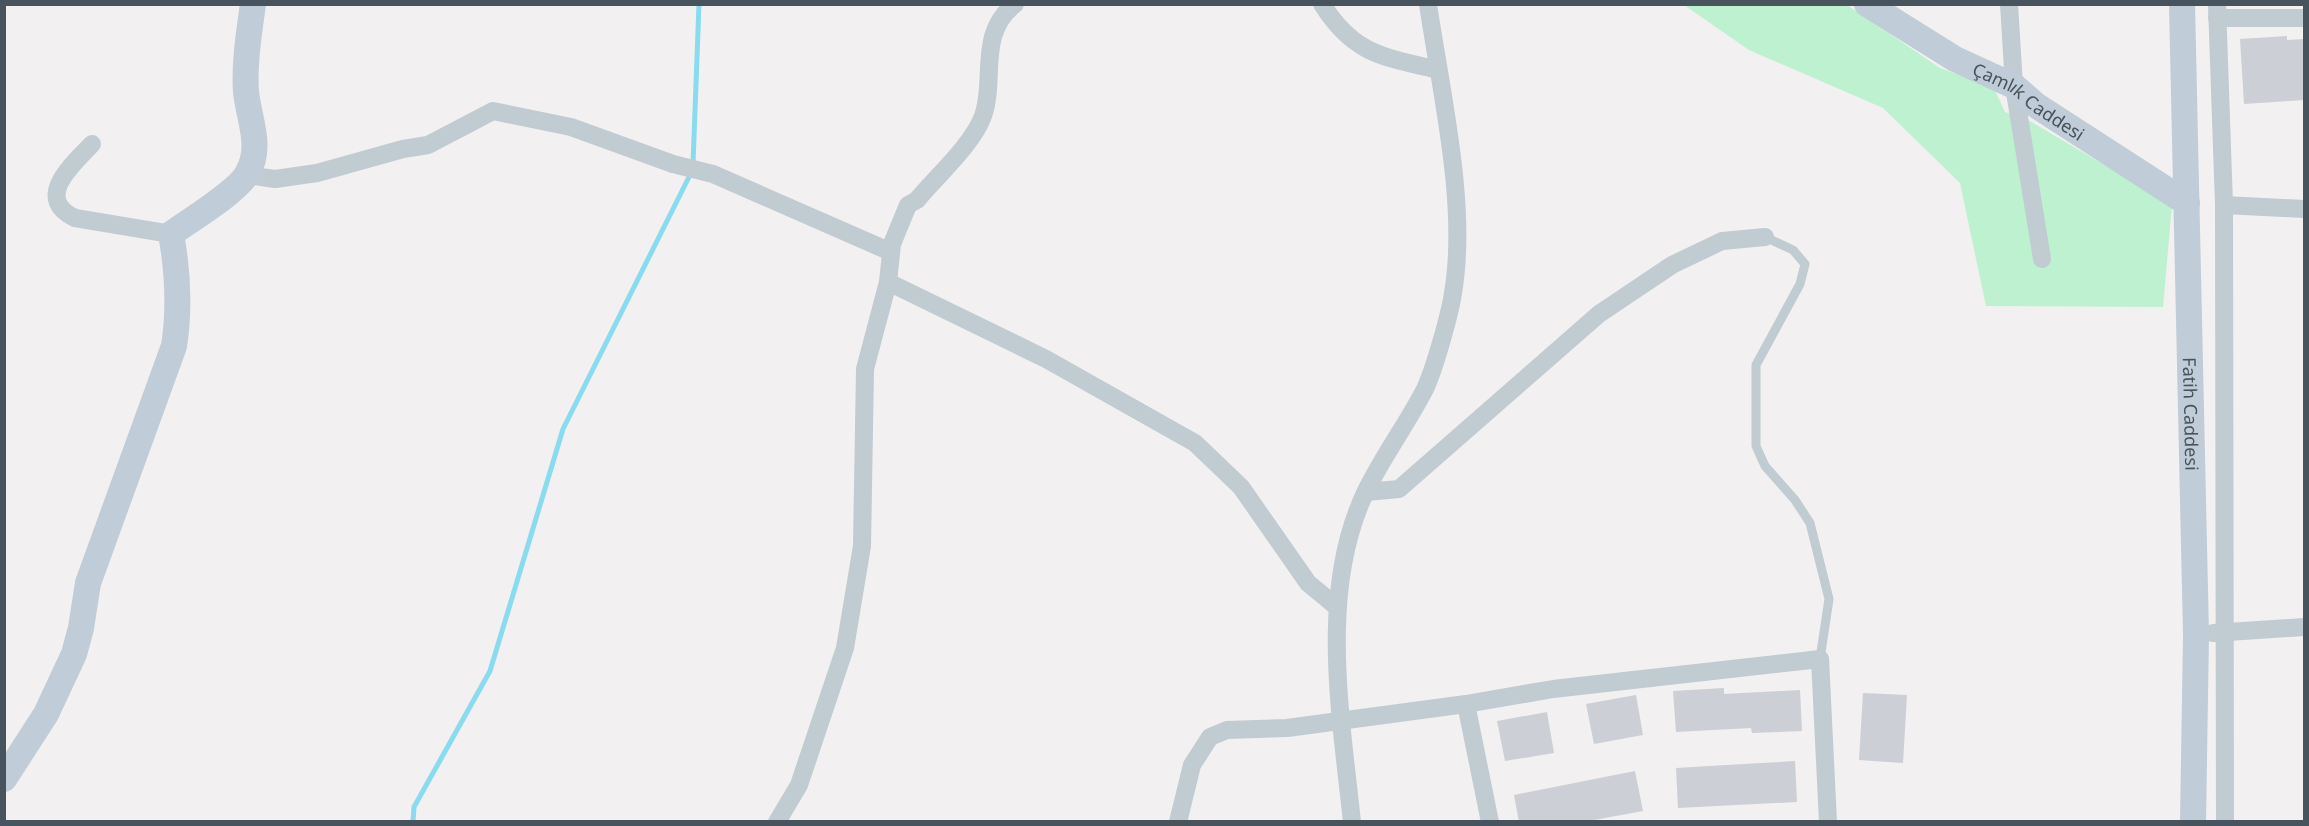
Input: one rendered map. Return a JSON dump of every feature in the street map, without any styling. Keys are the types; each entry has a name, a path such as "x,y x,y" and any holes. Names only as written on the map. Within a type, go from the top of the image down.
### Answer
{"street":[{"path":"92,144 69,169 57,188 56,197 64,213 84,220 171,234 226,194 247,175 253,159 255,137 246,92 253,4"},
{"path":"777,822 799,785 845,648 862,546 865,369 888,282 891,252 908,205 917,200 968,140 983,116 992,41 1002,14 1015,4"},
{"path":"1322,4 1334,24 1370,53 1438,70"},
{"path":"1352,822 1341,722 1337,606 1343,555 1366,492 1426,387 1453,294 1458,245 1451,159 1428,4"},
{"name":"Çamlık Caddesi","path":"1867,4 1955,59 2014,86 2037,106 2187,204"},
{"path":"2009,4 2014,86 2042,259"},
{"name":"Fatih Caddesi","path":"2182,4 2196,635 2193,822"},
{"path":"2225,822 2224,205 2217,11 2304,18"},
{"path":"247,175 275,179 317,173 403,149 429,145 493,111 571,127 673,164 714,174 891,252"},
{"path":"2224,205 2304,209"},
{"path":"4,778 46,714 74,654 81,628 88,583 174,346 179,314 178,274 171,234"},
{"path":"1366,492 1399,489 1599,314 1672,265 1722,241 1765,237"},
{"path":"888,282 1046,359 1195,443 1240,487 1308,583 1337,606"},
{"path":"2196,635 2304,627"},
{"path":"1178,822 1192,765 1210,737 1227,730 1287,728 1341,722 1553,689 1820,659 1828,822"},
{"path":"1466,704 1490,822"}],"lane":[{"path":"1765,237 1793,250 1805,264 1800,284 1756,365 1756,446 1765,466 1795,500 1810,523 1829,598 1820,659"}],"green space":[{"path":"1684,5 1847,5 1940,68 1994,88 2005,112 2030,121 2172,205 2163,307 1986,306 1960,183 1883,108 1749,50"}],"building":[{"path":"2287,36 2287,40 2304,39 2304,100 2244,104 2240,39"},
{"path":"1724,688 1724,694 1800,690 1802,731 1752,733 1751,728 1676,732 1673,691"},
{"path":"1863,693 1907,695 1903,763 1859,760"},
{"path":"1636,695 1643,735 1594,744 1586,704"},
{"path":"1547,712 1554,753 1505,761 1497,721"},
{"path":"1795,761 1797,802 1678,808 1676,768"},
{"path":"1635,771 1643,811 1583,822 1519,822 1514,795"}],"waterway":[{"path":"693,164 699,4"},
{"path":"413,822 414,807 490,671 563,429 691,173"}]}
